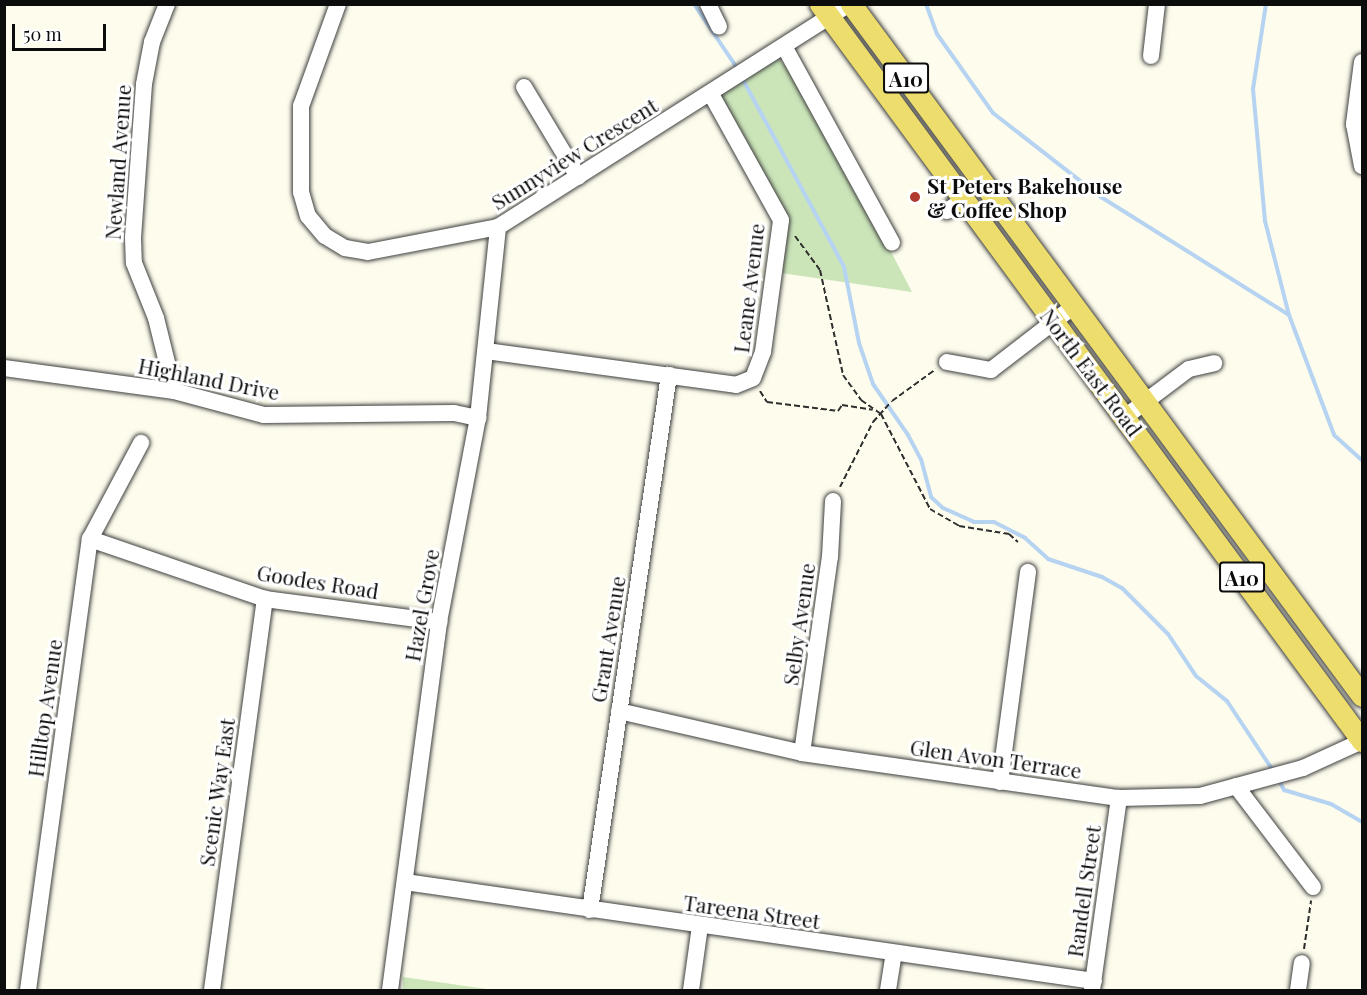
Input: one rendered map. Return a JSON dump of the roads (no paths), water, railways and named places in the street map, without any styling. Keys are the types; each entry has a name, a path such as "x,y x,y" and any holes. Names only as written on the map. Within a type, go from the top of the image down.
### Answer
{"main road":[{"name":"North East Road","path":"851,4 1359,692"},
{"name":"North East Road","path":"825,11 955,205 1055,322 1362,741"},
{"path":"1359,692 1362,711"}],"street":[{"name":"Newland Avenue","path":"167,4 152,42 144,84 133,238 134,263 156,318 174,391"},
{"name":"Sunnyview Crescent","path":"338,4 299,116 301,192 315,227 339,246 368,252 498,227 785,48 825,11 851,4"},
{"path":"708,4 719,27"},
{"path":"1151,56 1157,4"},
{"path":"785,48 892,243"},
{"path":"1362,62 1354,124 1362,166"},
{"path":"525,87 578,177"},
{"name":"Leane Avenue","path":"486,351 736,385 753,378 763,352 781,220 711,94"},
{"name":"Hazel Grove","path":"390,990 439,622 478,418 498,227"},
{"path":"946,362 991,370 1074,306"},
{"path":"1125,417 1143,401 1189,369 1214,363"},
{"name":"Highland Drive","path":"4,368 174,391 264,415 454,413 478,418"},
{"name":"Grant Avenue","path":"590,910 669,375"},
{"name":"Hilltop Avenue","path":"28,990 90,539 141,443"},
{"name":"Selby Avenue","path":"802,753 830,557 833,501"},
{"name":"Goodes Road","path":"90,539 265,599 439,622"},
{"path":"1000,782 1028,572"},
{"name":"Scenic Way East","path":"212,990 265,599"},
{"name":"Glen Avon Terrace","path":"619,711 802,753 1119,798 1200,796 1284,773 1362,741"},
{"path":"1236,786 1313,887"},
{"name":"Randell Street","path":"1093,986 1119,798"},
{"name":"Tareena Street","path":"405,882 894,954 1093,986"},
{"path":"691,990 700,926"},
{"path":"888,990 894,954"},
{"path":"1298,990 1302,963"}],"waterway":[{"path":"694,4 739,71"},
{"path":"926,4 937,34 993,113 1101,197 1289,315"},
{"path":"1266,4 1253,89 1265,221 1289,315 1334,435 1362,460"},
{"path":"742,78 844,267 859,343 873,384 908,435 921,459 931,497 943,508 974,522 994,522 1025,538 1048,559 1102,577 1122,588 1168,634 1196,676 1227,701 1274,772"},
{"path":"1278,779 1284,790 1331,804 1362,822"}],"place":[{"name":"St Peters Bakehouse & Coffee Shop","path":"915,197"}]}
